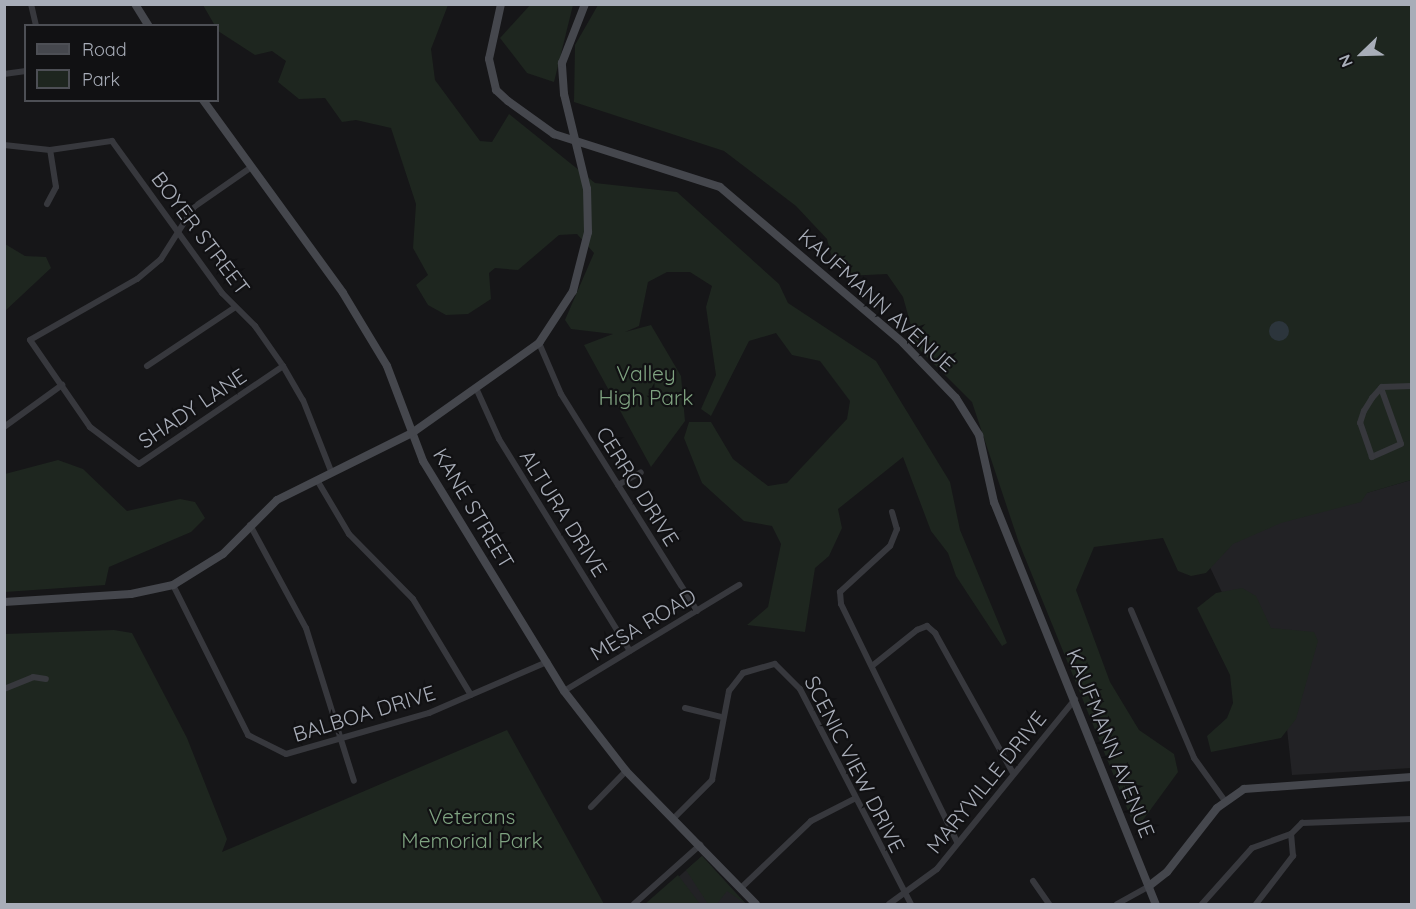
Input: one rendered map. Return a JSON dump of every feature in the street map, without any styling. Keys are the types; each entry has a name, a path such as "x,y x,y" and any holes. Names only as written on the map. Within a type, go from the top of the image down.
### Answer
{"street":[{"path":"32,4 36,24"},
{"path":"135,4 148,24"},
{"name":"KAUFMANN AVENUE","path":"501,4 489,59 496,90 535,122 574,140 720,188 903,343 957,398 979,435 994,502 1076,698 1156,904"},
{"path":"4,602 131,594 173,585 223,554 277,500 412,433 538,343 573,291 588,232 587,189 574,140 562,63 585,4"},
{"path":"4,74 24,71"},
{"name":"KANE STREET","path":"204,102 348,302 387,366 423,461 564,691 626,771 742,887 756,904"},
{"name":"BOYER STREET","path":"4,145 50,150 112,141 234,308 255,326 283,366 303,400 332,471"},
{"path":"47,204 56,187 50,150"},
{"path":"178,231 194,207 250,168"},
{"name":"SHADY LANE","path":"178,231 161,259 137,279 30,340 90,427 139,464 158,456 283,366"},
{"path":"147,366 234,308"},
{"name":"CERRO DRIVE","path":"538,343 561,394 697,611"},
{"path":"1381,388 1401,444 1372,457 1360,423 1381,388 1393,383 1412,386"},
{"path":"4,427 62,385"},
{"name":"ALTURA DRIVE","path":"476,388 499,439 630,651"},
{"path":"618,485 641,472"},
{"path":"317,480 349,534 413,599 471,695"},
{"path":"892,512 897,529 890,546 840,592 872,666 957,842"},
{"path":"250,525 306,628 354,781"},
{"name":"BALBOA DRIVE","path":"173,585 248,735 286,754 471,695 547,662"},
{"name":"MESA ROAD","path":"564,691 739,585"},
{"path":"1131,610 1194,758 1225,801"},
{"path":"872,666 917,630 927,626 935,633 1013,772"},
{"name":"SCENIC VIEW DRIVE","path":"674,818 712,780 720,760 720,717 743,673 775,664 790,673 910,904"},
{"path":"4,688 33,677 46,679"},
{"name":"MARYVILLE DRIVE","path":"889,904 937,868 1013,772 1076,698"},
{"path":"685,708 720,717"},
{"path":"591,807 626,771"},
{"path":"1117,904 1149,886 1167,872 1225,801 1266,784 1412,777"},
{"path":"742,887 811,821 854,799"},
{"path":"1202,904 1252,848 1291,834 1315,819 1412,819"},
{"path":"1256,904 1293,856 1291,834"},
{"path":"634,904 700,845"},
{"path":"1033,881 1049,904"}],"shaded area":[{"path":"1279,321 1286,324 1289,331 1286,338 1279,341 1272,338 1269,331 1272,324"},
{"path":"1411,480 1411,768 1292,775 1287,729 1198,542"},
{"path":"702,856 746,904 648,904"}],"green space":[{"path":"531,4 573,5 554,82 527,73 500,38"},
{"name":"Valley High Park","path":"203,5 448,5 431,49 435,80 480,141 492,142 509,114 595,183 677,192 779,284 788,303 876,361 950,482 960,530 1007,643 1002,646 956,576 948,553 931,531 903,457 838,509 842,528 829,556 815,568 805,632 747,625 768,607 781,544 772,526 744,521 702,483 684,438 689,422 711,422 733,459 768,486 787,483 847,419 850,401 820,361 792,355 776,333 749,341 711,416 701,409 716,375 706,307 712,286 690,272 667,272 648,282 639,326 625,332 651,325 681,376 685,421 651,467 584,345 613,334 571,329 565,320 594,253 577,234 559,235 518,270 495,268 489,273 491,299 468,314 446,315 428,305 416,285 428,275 413,248 416,204 391,128 356,120 342,122 325,98 299,99 278,82 286,61 272,51 255,55 219,32 219,24 214,24"},
{"path":"598,5 1411,5 1411,480 1367,493 1361,502 1281,523 1233,544 1206,573 1191,576 1178,571 1163,538 1094,547 1076,590 1110,682 1139,730 1174,754 1178,772 1143,820 1133,823 1019,543 972,402 917,347 903,297 887,274 846,276 833,262 827,239 796,206 724,151 574,102 575,45"},
{"path":"5,244 25,256 46,257 51,268 5,311"},
{"path":"58,460 83,469 127,511 180,499 195,502 205,518 191,532 109,567 105,585 5,592 5,474"},
{"path":"1242,588 1256,596 1271,628 1314,632 1318,641 1296,719 1281,738 1211,752 1207,736 1227,718 1233,703 1230,675 1197,608 1216,593"},
{"name":"Veterans Memorial Park","path":"114,630 132,633 187,738 227,839 222,852 507,730 604,904 5,904 5,634"},
{"path":"702,856 746,904 727,891 717,904 708,904 686,870"},
{"path":"678,875 700,904 645,904"}]}
